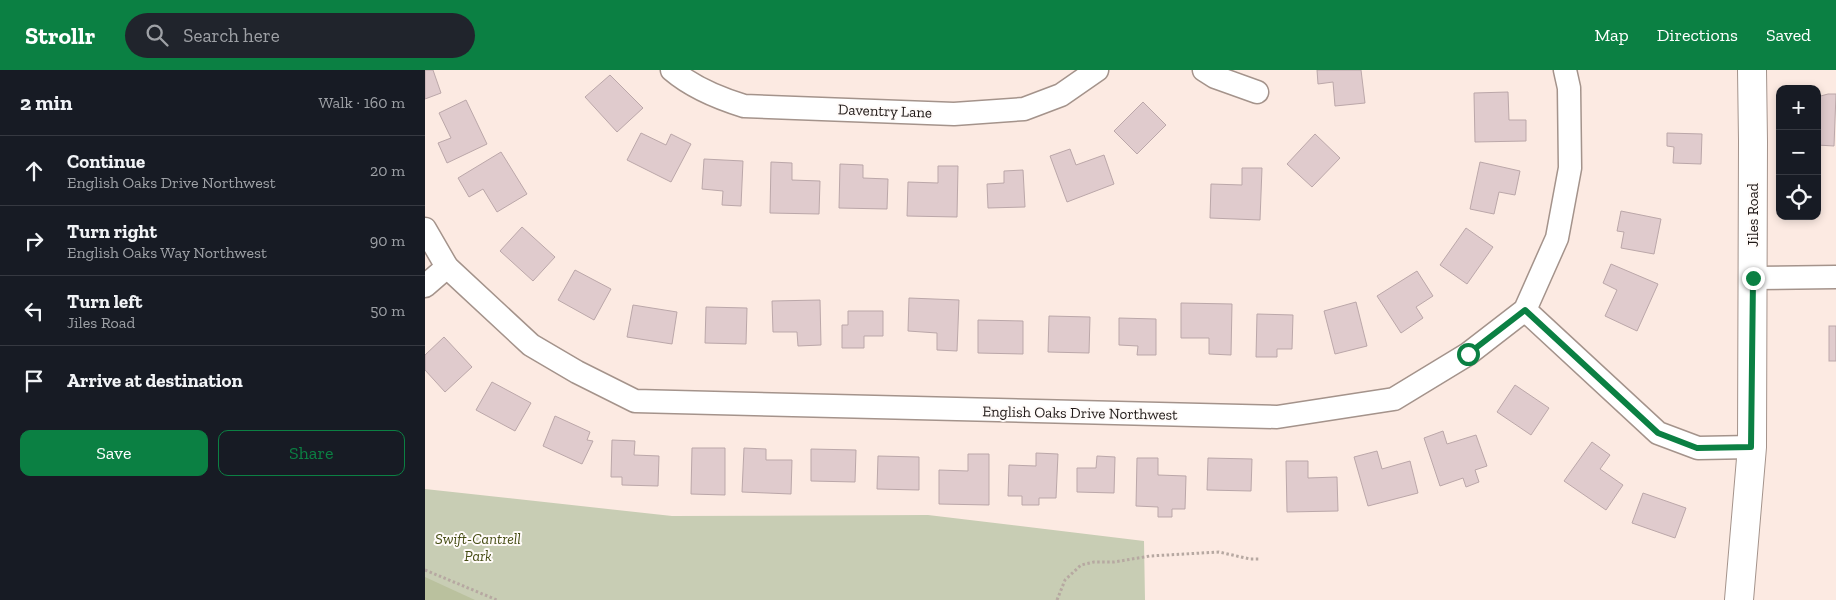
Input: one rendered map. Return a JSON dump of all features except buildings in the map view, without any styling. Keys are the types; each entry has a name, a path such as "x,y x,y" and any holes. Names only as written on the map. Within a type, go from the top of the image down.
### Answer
{"street":[{"name":"Daventry Lane","path":"672,70 681,78 715,97 744,106 955,114 1024,109 1061,95 1097,70"},
{"path":"1204,70 1215,77 1257,92"},
{"name":"English Oaks Drive Northwest","path":"425,228 447,267 531,346 635,401 1277,417 1394,399 1468,354 1525,310 1557,238 1570,168 1569,88 1565,70"},
{"name":"Jiles Road","path":"1739,600 1751,447 1753,278 1752,70"},
{"path":"425,286 447,267"},
{"path":"1753,278 1836,277"},
{"path":"1525,310 1658,433 1697,448 1751,447"}],"path":[{"path":"1057,600 1065,580 1081,564 1113,562 1150,556 1219,552 1250,559 1260,559"},
{"path":"425,570 497,600"}],"green space":[{"name":"Swift-Cantrell Park","path":"425,489 672,516 928,515 1144,541 1145,600 425,600"},
{"path":"425,577 475,600 425,600"}],"route":[{"path":"1468,354 1525,310 1658,433 1697,448 1751,447 1753,278"}]}
